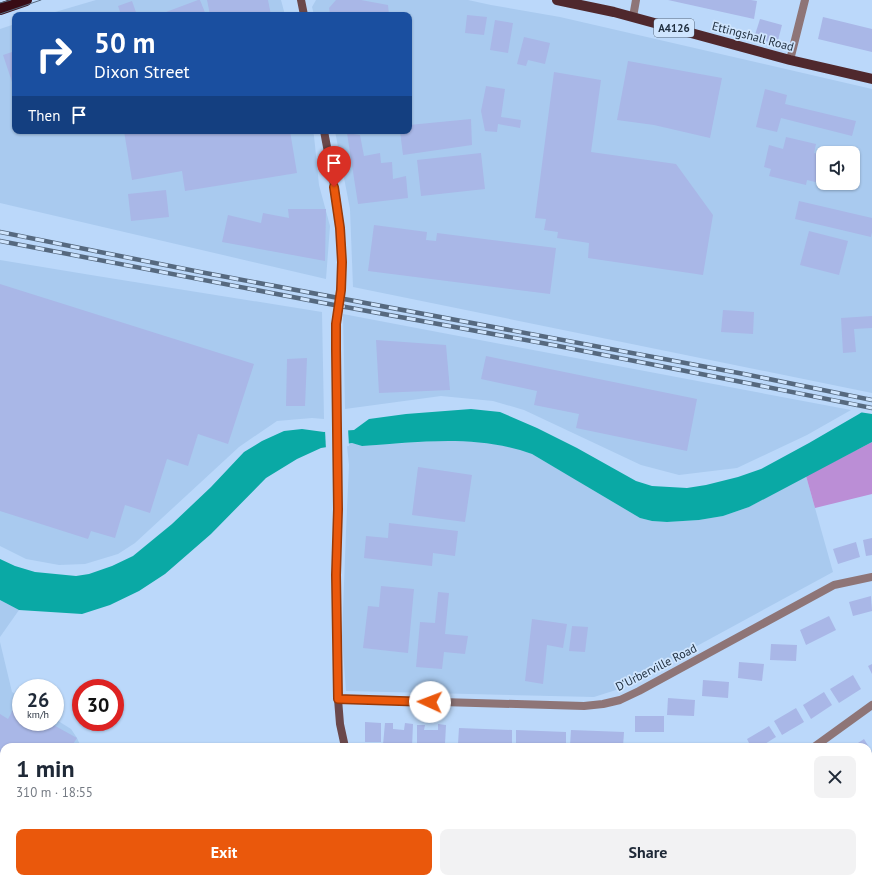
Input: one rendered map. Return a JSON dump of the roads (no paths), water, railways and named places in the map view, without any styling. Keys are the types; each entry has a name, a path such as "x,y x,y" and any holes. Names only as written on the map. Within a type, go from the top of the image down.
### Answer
{"highway":[{"path":"0,9 26,0"}],"main road":[{"name":"Ettingshall Road","path":"557,0 614,12 790,60 872,80"}],"street":[{"path":"301,0 303,12"},
{"path":"633,17 636,0"},
{"path":"790,60 805,0"},
{"path":"325,134 335,192 342,262 341,290 336,324 338,455 336,575 338,699 340,724 344,743"},
{"name":"D'Urberville Road","path":"338,699 584,706 604,704 620,700 639,691 834,585 872,577"},
{"path":"820,743 872,705"}],"tram line":[{"path":"0,3 11,0"},
{"path":"0,14 41,0"}],"railway":[{"path":"0,232 200,272 744,374 872,400"},
{"path":"0,241 553,345 872,408"}]}
